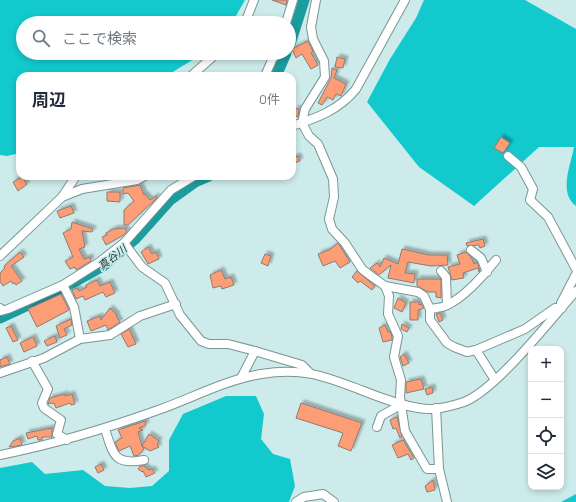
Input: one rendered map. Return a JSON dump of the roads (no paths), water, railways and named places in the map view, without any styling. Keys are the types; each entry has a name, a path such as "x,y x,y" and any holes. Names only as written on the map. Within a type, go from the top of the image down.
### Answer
{"street":[{"path":"248,16 254,0"},
{"path":"288,16 293,0"},
{"path":"316,0 311,27 313,40 324,61 325,77 305,109 302,123 309,136 318,144 333,179 334,197 329,219 332,230 345,243 362,269 385,286 418,292 424,296 430,309 430,320 447,343 467,352 476,350 525,329 555,308 562,308"},
{"path":"296,125 323,116 347,101 356,89 405,0"},
{"path":"195,72 209,60"},
{"path":"267,72 272,60"},
{"path":"508,156 521,167 533,189 530,200 548,217 576,269"},
{"path":"0,256 62,197 73,180"},
{"path":"62,197 82,189 137,180"},
{"path":"0,310 64,288 98,262 126,245 172,190 188,180"},
{"path":"126,245 142,267 165,283 191,331 201,341 209,344 228,344 302,364 309,372"},
{"path":"471,250 481,258 486,272"},
{"path":"430,309 447,305 471,288 496,260"},
{"path":"441,271 446,277 447,305"},
{"path":"562,308 561,302 576,274"},
{"path":"385,286 389,296 388,314 398,336 394,357 401,380 400,398 405,431 427,469 440,469"},
{"path":"64,288 74,307 80,340"},
{"path":"0,455 67,440 105,429 241,378 277,372 309,372 402,404 436,408 465,402 479,394 495,380 576,291"},
{"path":"0,373 44,358 80,340 110,335 140,316 176,304"},
{"path":"476,350 495,380"},
{"path":"241,378 255,351"},
{"path":"32,361 48,389 42,403 44,408 61,420 57,434 67,440"},
{"path":"377,427 381,416 402,404"},
{"path":"436,408 440,469 447,502"},
{"path":"105,429 113,454 118,459 137,462 144,460"},
{"path":"296,502 304,497 323,494 334,502"}],"waterway":[{"name":"真谷川","path":"296,25 304,0"},
{"name":"真谷川","path":"278,72 283,60"},
{"name":"真谷川","path":"0,318 54,293 103,266 135,239 170,200 200,180"}]}
